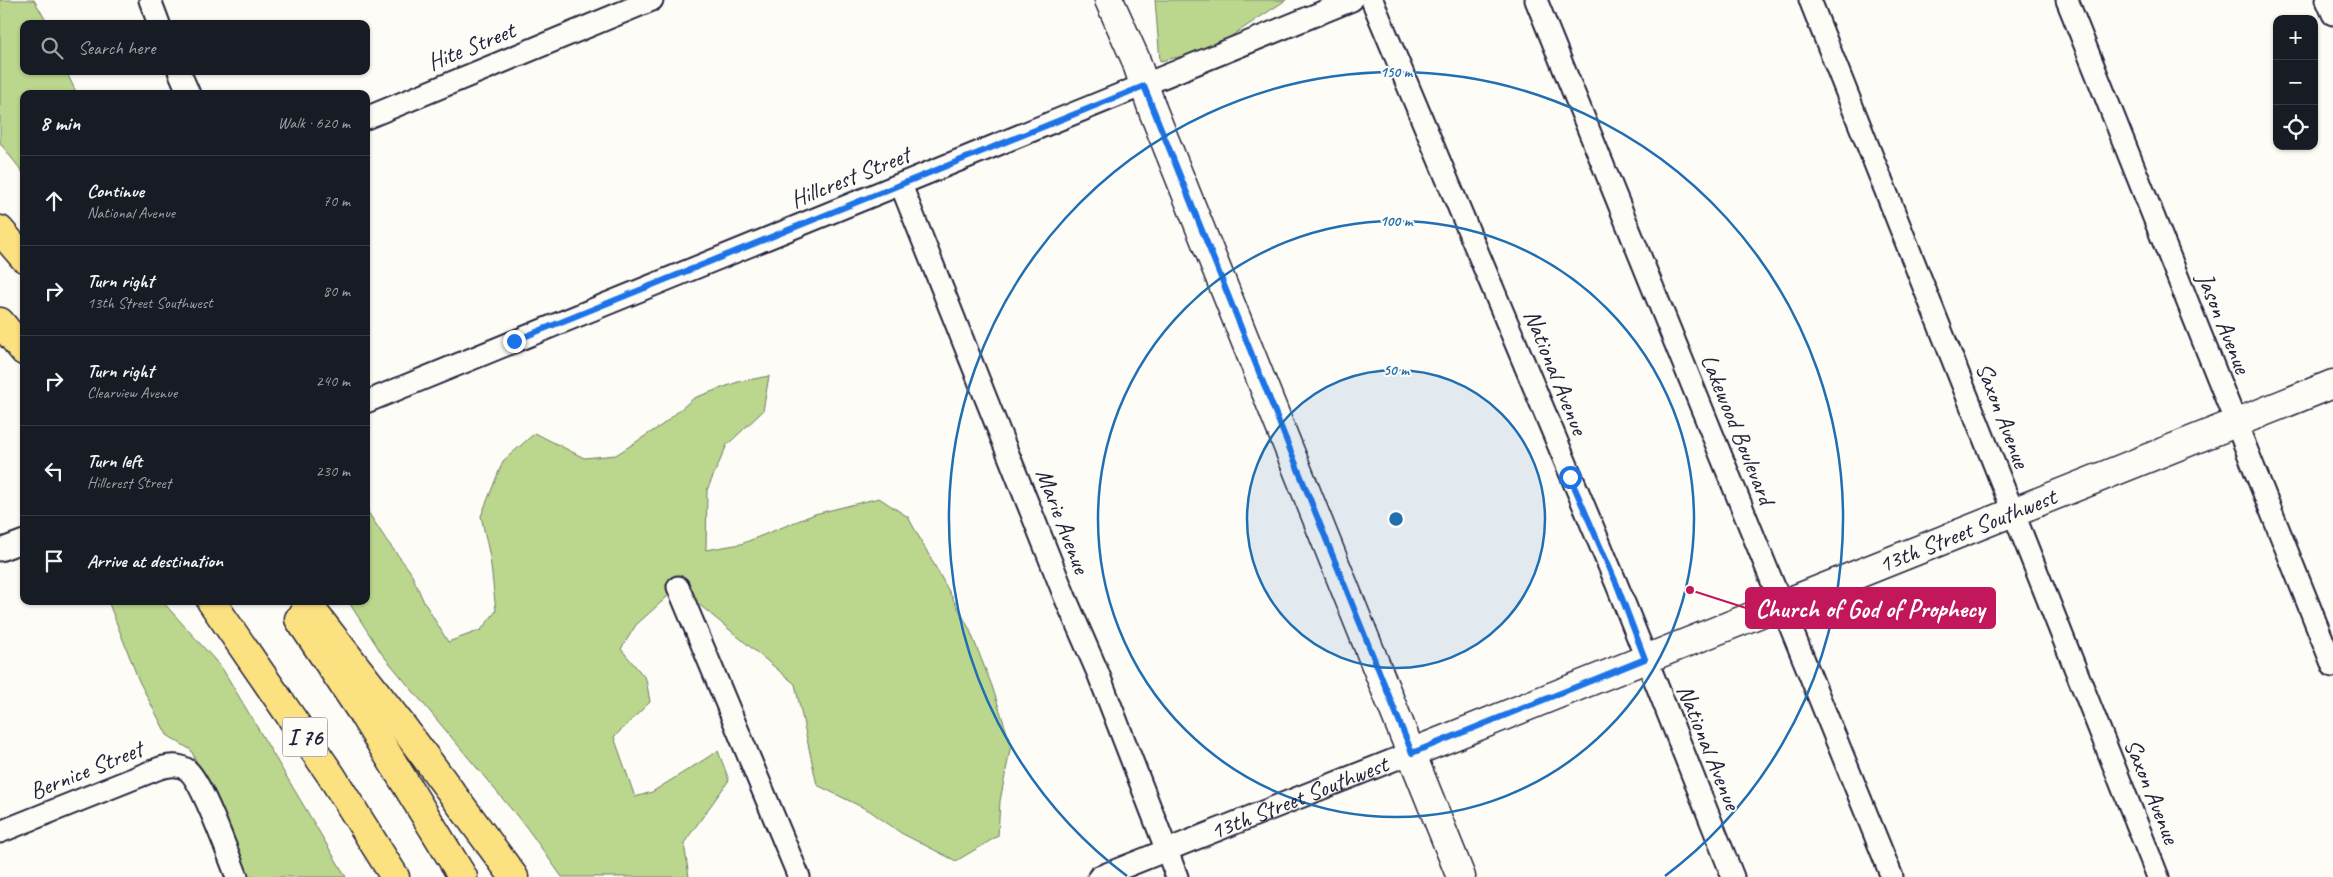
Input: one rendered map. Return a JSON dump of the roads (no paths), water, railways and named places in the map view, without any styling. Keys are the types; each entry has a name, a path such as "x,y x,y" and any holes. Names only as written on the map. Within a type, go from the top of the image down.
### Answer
{"highway":[{"path":"0,230 20,253"},
{"path":"0,322 20,347"},
{"name":"I 76","path":"214,605 332,775 395,877"},
{"name":"I 76","path":"290,605 361,711 463,877"},
{"path":"308,605 386,705 514,877"}],"street":[{"path":"150,0 158,20"},
{"name":"Hite Street","path":"370,116 652,0"},
{"path":"1109,0 1134,58 1460,877"},
{"name":"Hillcrest Street","path":"370,400 1352,0"},
{"name":"National Avenue","path":"1372,0 1490,280 1734,877"},
{"name":"Lakewood Boulevard","path":"1536,0 1892,877"},
{"name":"Saxon Avenue","path":"1810,0 1905,234 2013,513 2158,877"},
{"name":"Jason Avenue","path":"2067,0 2333,666"},
{"path":"2327,0 2333,14"},
{"path":"181,75 187,90"},
{"name":"Marie Avenue","path":"901,185 1058,578 1098,673 1177,877"},
{"name":"13th Street Southwest","path":"1099,877 2333,384"},
{"path":"0,550 20,542"},
{"path":"678,587 799,877"},
{"name":"Bernice Street","path":"0,832 160,768 179,766 191,772 200,788 237,877"}],"place":[{"name":"Church of God of Prophecy","path":"1690,590"}]}
